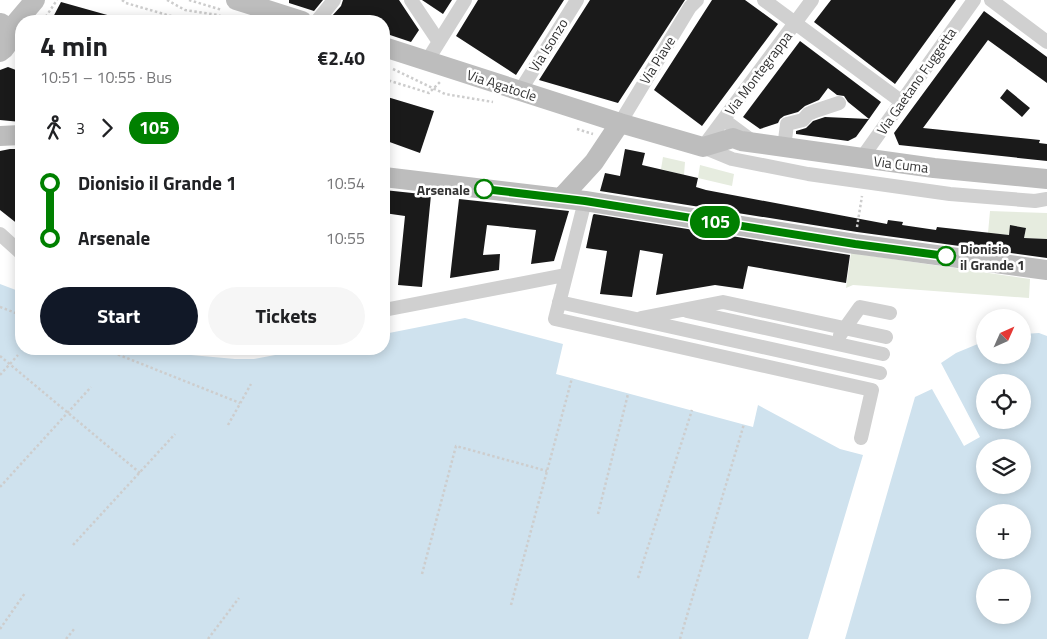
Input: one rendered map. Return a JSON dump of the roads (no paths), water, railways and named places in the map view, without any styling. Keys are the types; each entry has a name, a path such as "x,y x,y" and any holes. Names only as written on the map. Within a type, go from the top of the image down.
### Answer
{"street":[{"path":"25,15 35,0"},
{"path":"236,0 283,15"},
{"path":"322,15 334,0"},
{"path":"411,0 439,42"},
{"path":"427,61 466,0"},
{"name":"Via Isonzo","path":"520,91 577,0"},
{"name":"Via Piave","path":"620,123 690,7 697,0"},
{"path":"764,0 902,102"},
{"name":"Via Montegrappa","path":"703,146 812,0"},
{"path":"990,0 1047,42"},
{"name":"Via Gaetano Fuggetta","path":"861,159 973,2"},
{"name":"Via Agatocle","path":"390,49 620,123 703,146"},
{"path":"784,148 787,124 803,120 808,114 839,103"},
{"path":"724,120 756,143"},
{"path":"561,198 594,162 620,123"},
{"path":"0,136 15,135"},
{"name":"Via Cuma","path":"703,146 733,138 741,141 861,159 1047,179"},
{"path":"703,146 732,159 818,176 950,194 1035,201 1047,199"},
{"path":"594,162 555,319 872,390 862,438"},
{"path":"390,167 444,183"},
{"path":"390,177 585,201 855,244 1047,270"},
{"path":"0,234 15,248"},
{"path":"390,309 565,275"},
{"path":"559,302 880,373"},
{"path":"636,319 723,302 886,337"},
{"path":"811,376 860,307 890,313"},
{"path":"679,310 883,354"},
{"path":"632,336 636,319"}],"water":[{"path":"0,284 15,290 15,355 191,355 254,359 275,355 390,355 390,333 465,318 563,344 556,374 753,427 758,405 840,449 863,455 808,639 0,639"},
{"path":"1039,333 1047,336 1047,639 845,639 915,397 932,389 964,446 976,439 976,494 1031,494 1031,439 976,439 980,437 941,363 956,353 976,345 976,364 1031,364 1031,334"}],"place":[{"name":"Arsenale","path":"484,189"},
{"name":"Dionisio il Grande 1","path":"946,256"}]}
